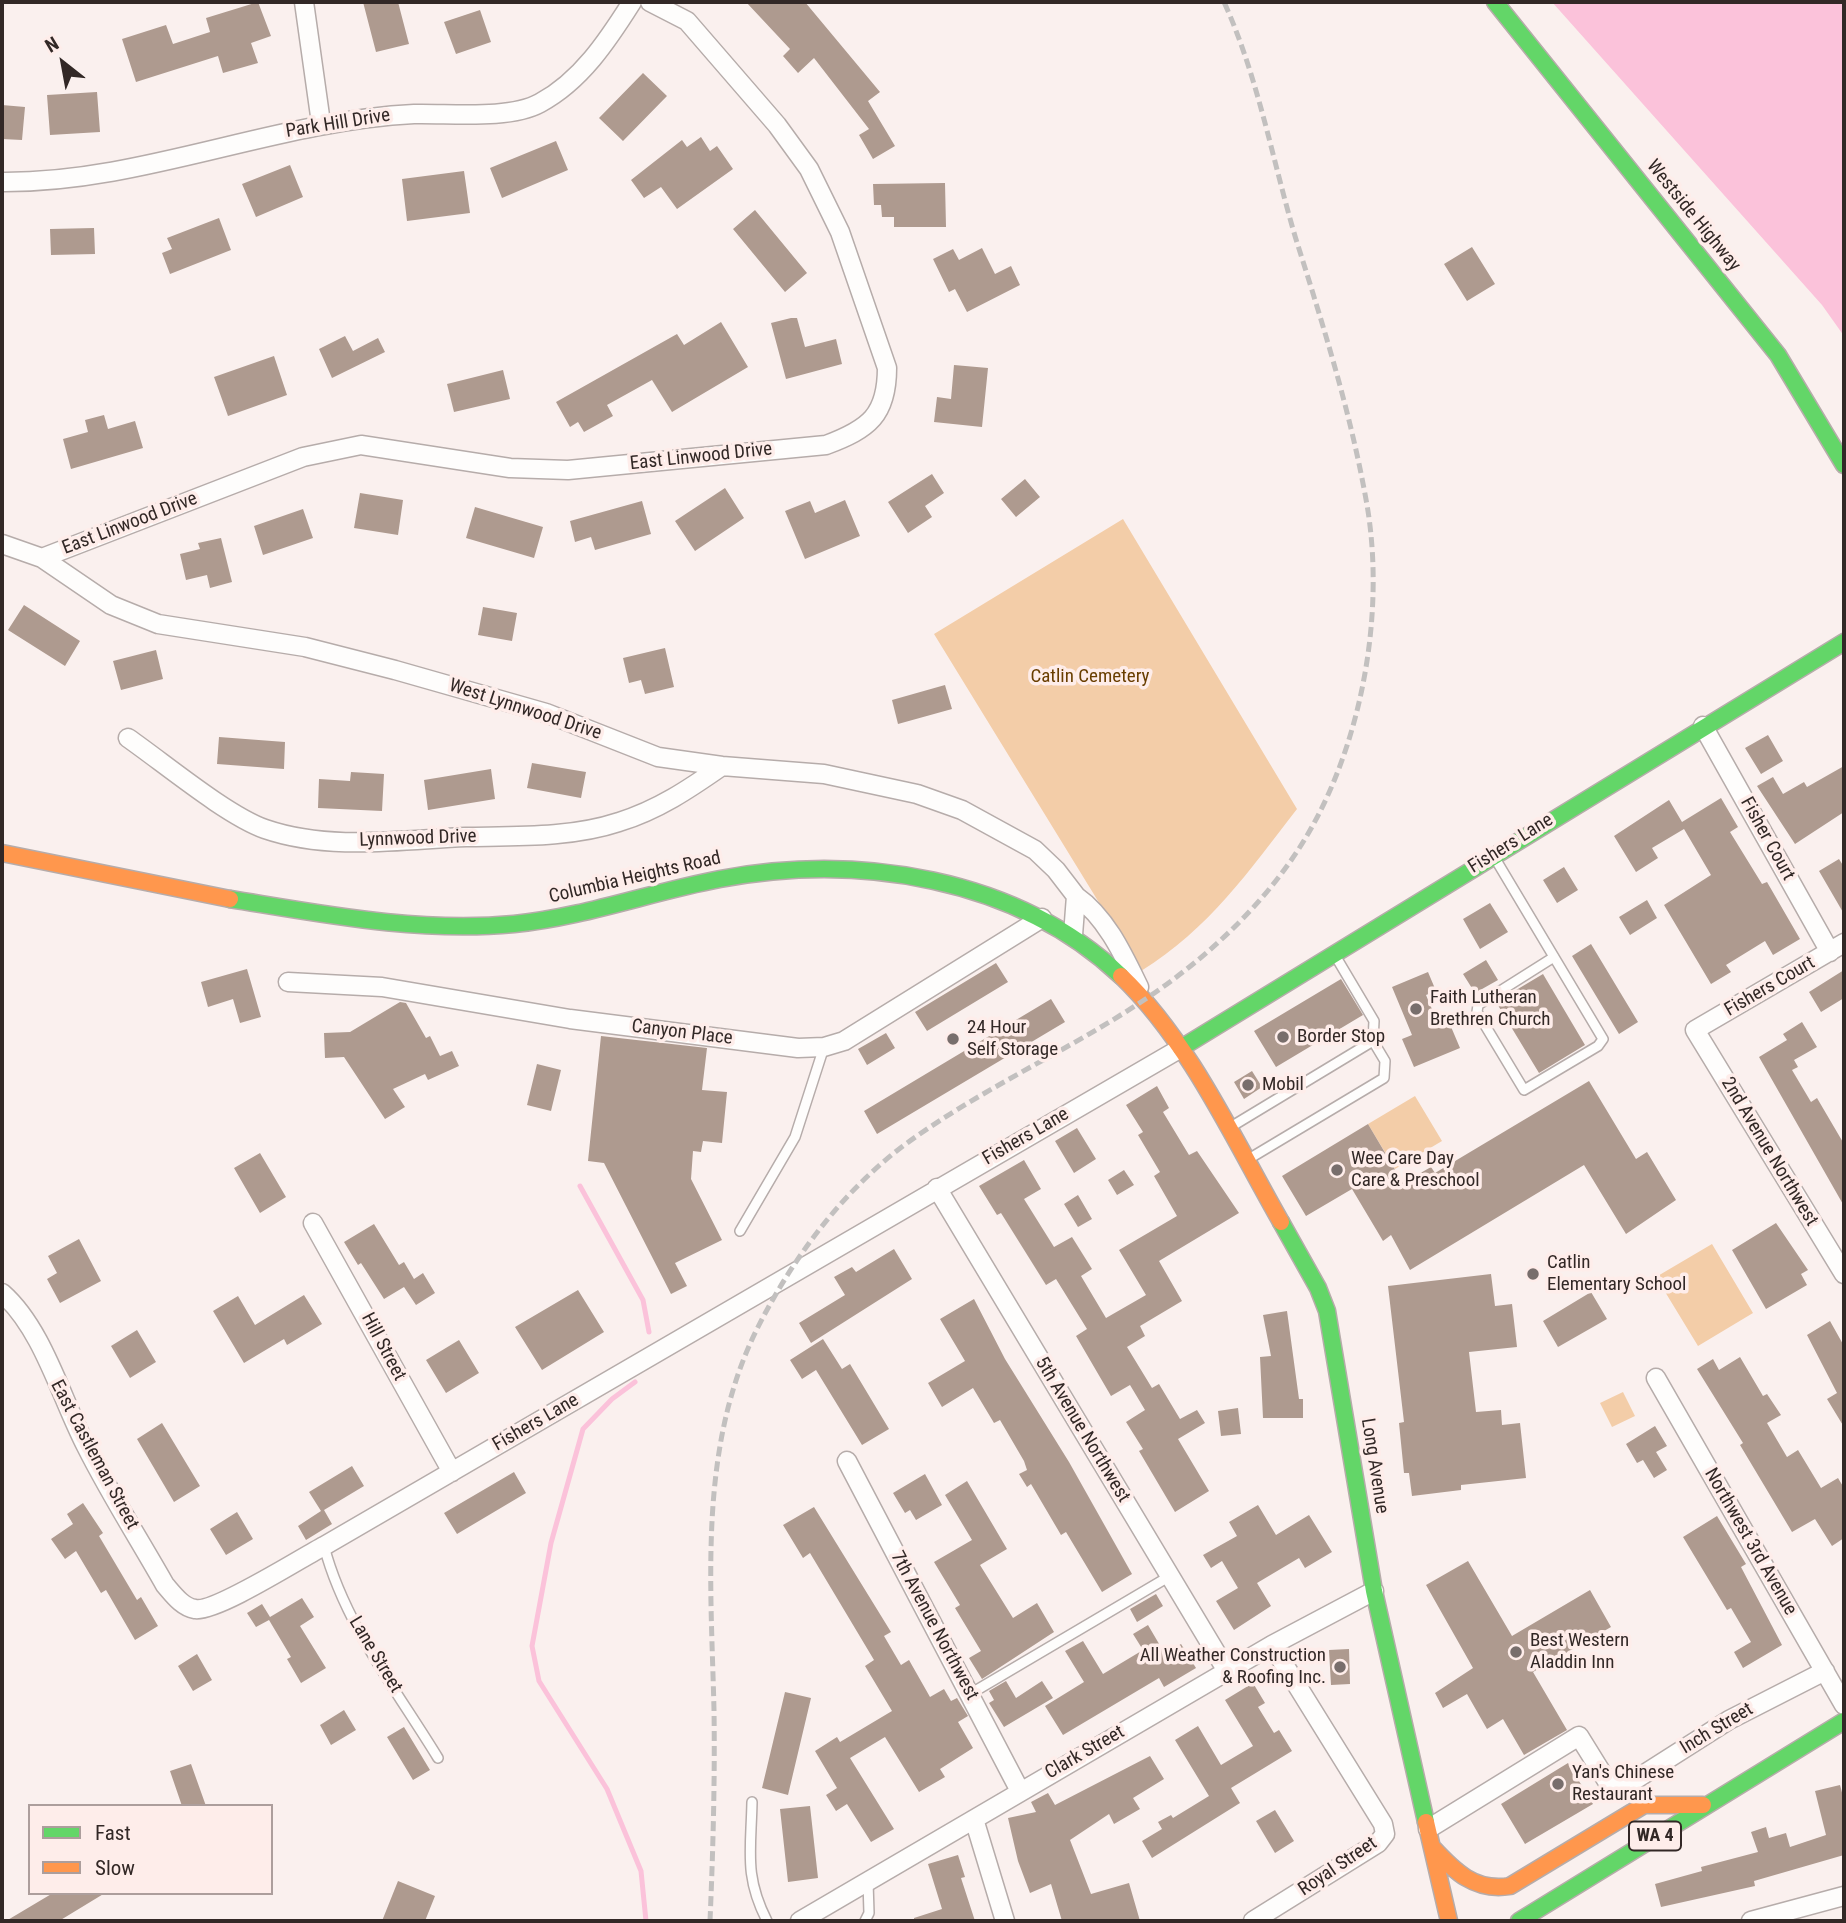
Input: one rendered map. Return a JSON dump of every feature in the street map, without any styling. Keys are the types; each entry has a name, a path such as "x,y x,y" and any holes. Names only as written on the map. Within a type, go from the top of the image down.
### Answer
{"street":[{"path":"304,2 321,123"},
{"name":"Park Hill Drive","path":"2,183 49,183 97,175 321,123 368,117 497,113 538,105 567,86 615,29 632,2"},
{"name":"East Linwood Drive","path":"41,558 303,457 334,449 361,445 388,447 510,468 568,470 827,445 852,436 873,420 887,388 887,368 825,197 809,169 777,125 687,21 650,2"},
{"name":"Westside Highway","path":"1495,2 1777,355 1844,465"},
{"name":"West Lynnwood Drive","path":"2,544 41,558 111,605 158,624 305,647 546,713 658,757 722,766 824,774 917,794 962,810 1035,850 1056,870 1076,896 1092,907 1124,956 1146,999"},
{"name":"Fishers Lane","path":"195,1609 216,1605 324,1546 1181,1048 1844,642"},
{"name":"Fisher Court","path":"1703,726 1837,948"},
{"name":"Lynnwood Drive","path":"128,738 233,812 264,829 298,837 376,844 542,835 617,823 684,793 722,766"},
{"name":"Columbia Heights Road","path":"2,853 152,887 379,921 447,926 512,925 570,917 746,874 839,867 938,879 989,894 1073,935 1146,999 1181,1048"},
{"path":"1073,935 1076,896"},
{"name":"Canyon Place","path":"288,982 382,986 570,1019 798,1048 824,1047 844,1041 1042,918"},
{"name":"Fishers Court","path":"1695,1030 1837,948"},
{"name":"2nd Avenue Northwest","path":"1695,1030 1844,1274"},
{"name":"Long Avenue","path":"1181,1048 1303,1260 1326,1311 1374,1591 1449,1921"},
{"name":"5th Avenue Northwest","path":"937,1188 1227,1671"},
{"name":"Hill Street","path":"313,1223 452,1472"},
{"name":"East Castleman Street","path":"2,1293 17,1306 31,1327 87,1448 165,1585 180,1601 195,1609"},
{"name":"Northwest 3rd Avenue","path":"1656,1378 1844,1705"},
{"name":"7th Avenue Northwest","path":"847,1461 1020,1791"},
{"name":"Clark Street","path":"800,1921 1272,1645 1374,1591"},
{"name":"Royal Street","path":"1253,1921 1378,1843 1385,1834 1383,1824 1272,1645"},
{"name":"Inch Street","path":"1428,1829 1579,1736 1610,1786 1627,1785 1729,1720 1825,1671"},
{"name":"WA 4","path":"1519,1921 1844,1721"},
{"path":"1432,1847 1460,1877 1495,1891 1510,1886 1644,1805 1704,1805"},
{"path":"974,1819 1005,1921"},
{"path":"1751,1921 1844,1896"}],"lane":[{"path":"1493,855 1554,957 1603,1039 1598,1046 1524,1090 1477,1012 1478,1005 1554,957"},
{"path":"1246,1161 1384,1077 1385,1061 1373,1041 1374,1021 1334,953"},
{"path":"1227,1128 1373,1041"},
{"path":"740,1231 795,1136 824,1047"},
{"name":"Lane Street","path":"324,1546 332,1580 346,1607 438,1758"},
{"path":"970,1694 1170,1576"},
{"path":"752,1802 750,1877 752,1891 768,1921"},
{"path":"866,1921 869,1913 868,1882"}],"green space":[{"name":"Catlin Cemetery","path":"1123,519 1297,809 1208,918 1165,955 1141,971 934,634"},
{"path":"1415,1096 1442,1141 1395,1169 1368,1124"},
{"path":"1712,1244 1753,1313 1698,1346 1656,1277"},
{"path":"1623,1392 1635,1416 1612,1427 1600,1403"}],"shaded area":[{"path":"1552,2 1844,2 1844,336 1822,305"}],"building":[{"path":"258,2 271,36 251,43 258,63 223,73 218,56 136,82 122,39 166,25 173,44 210,32 206,18"},
{"path":"363,2 398,2 409,44 376,52"},
{"path":"746,2 805,2 880,92 868,101 895,146 873,159 859,135 869,129 814,58 798,73 783,56 790,49"},
{"path":"480,10 491,42 456,54 444,22"},
{"path":"643,73 667,96 623,141 599,118"},
{"path":"97,92 100,132 50,135 47,95"},
{"path":"2,105 25,107 22,140 2,139"},
{"path":"701,137 710,151 717,146 733,169 677,209 661,187 644,198 631,180 682,140 687,147"},
{"path":"556,141 568,170 502,198 490,168"},
{"path":"290,165 303,197 256,217 242,184"},
{"path":"464,171 470,213 407,221 402,179"},
{"path":"945,183 946,227 894,227 894,217 882,217 881,205 874,205 873,184"},
{"path":"755,210 807,273 785,292 733,229"},
{"path":"219,218 231,250 170,274 162,253 172,249 167,238"},
{"path":"94,228 95,254 51,255 50,229"},
{"path":"1472,247 1495,284 1467,301 1444,264"},
{"path":"982,248 995,274 1011,266 1020,285 967,312 955,289 949,292 933,259 953,249 959,260"},
{"path":"797,318 805,347 836,339 842,364 786,379 771,323"},
{"path":"721,322 748,367 672,412 652,380 607,405 613,416 584,432 578,422 570,427 556,402 677,334 684,345"},
{"path":"345,336 353,351 378,338 385,352 332,378 319,349"},
{"path":"274,356 287,395 228,416 214,377"},
{"path":"954,365 988,368 982,427 934,422 937,397 951,399"},
{"path":"503,370 510,399 454,412 447,384"},
{"path":"104,415 108,429 135,421 143,448 71,469 63,439 88,432 85,420"},
{"path":"932,474 944,493 925,506 932,517 908,533 888,502"},
{"path":"1025,479 1040,497 1016,517 1001,499"},
{"path":"725,488 744,518 695,551 675,521"},
{"path":"360,493 403,500 398,535 354,528"},
{"path":"845,500 860,536 805,559 785,511 810,501 815,513"},
{"path":"642,501 651,534 595,550 591,537 575,542 570,521"},
{"path":"475,507 543,527 534,558 466,538"},
{"path":"303,509 313,538 263,555 254,526"},
{"path":"221,538 232,582 210,588 207,575 186,580 180,554 200,549 198,543"},
{"path":"24,605 80,641 65,666 8,630"},
{"path":"483,607 517,613 512,641 478,635"},
{"path":"665,648 674,687 645,694 641,680 629,683 623,658"},
{"path":"156,650 163,679 121,690 113,661"},
{"path":"945,685 952,709 898,724 892,700"},
{"path":"1768,735 1783,761 1761,774 1745,748"},
{"path":"219,737 285,742 284,769 217,764"},
{"path":"532,763 586,772 581,798 527,788"},
{"path":"1844,766 1844,812 1795,844 1757,786 1773,777 1783,794 1804,782 1807,787"},
{"path":"491,769 495,799 428,810 424,780"},
{"path":"351,772 384,774 382,811 318,808 319,779 350,781"},
{"path":"1721,798 1738,827 1730,832 1762,884 1767,882 1800,939 1773,955 1765,941 1726,965 1731,972 1711,984 1664,905 1711,875 1684,829 1652,848 1658,858 1636,872 1614,836 1669,800 1682,822"},
{"path":"1839,859 1844,867 1844,914 1819,871"},
{"path":"1564,867 1578,890 1557,903 1543,880"},
{"path":"1647,900 1657,918 1630,935 1619,917"},
{"path":"1490,903 1508,932 1480,949 1463,919"},
{"path":"1591,944 1638,1022 1619,1034 1572,956"},
{"path":"1486,960 1498,980 1475,993 1463,974"},
{"path":"996,963 1008,982 927,1031 915,1012"},
{"path":"247,969 261,1017 240,1023 233,999 208,1007 201,982"},
{"path":"1844,970 1844,998 1821,1012 1809,992"},
{"name":"Faith Lutheran Brethren Church","path":"1428,972 1436,991 1426,995 1439,1026 1449,1022 1460,1048 1414,1067 1402,1039 1412,1035 1392,987"},
{"path":"1543,974 1585,1045 1539,1073 1496,1002"},
{"path":"1341,979 1363,1015 1276,1067 1254,1031"},
{"path":"1051,999 1065,1022 877,1134 864,1111"},
{"path":"400,1002 406,1003 426,1038 430,1036 440,1056 452,1051 459,1066 428,1080 425,1074 393,1089 405,1107 385,1119 344,1057 325,1058 324,1033 350,1032"},
{"path":"1802,1022 1817,1047 1794,1060 1798,1067 1792,1070 1811,1102 1817,1098 1844,1144 1844,1206 1759,1057 1787,1040 1783,1034"},
{"path":"886,1033 895,1048 867,1065 858,1049"},
{"path":"601,1036 707,1048 702,1090 727,1092 722,1143 703,1141 701,1152 693,1151 691,1179 722,1240 675,1263 687,1286 671,1294 604,1163 588,1161"},
{"path":"537,1064 561,1070 551,1111 527,1105"},
{"name":"Mobil","path":"1252,1071 1262,1087 1244,1099 1234,1082"},
{"path":"1589,1081 1636,1159 1647,1152 1676,1200 1626,1234 1584,1165 1410,1270 1391,1235 1383,1241 1352,1189 1306,1216 1282,1176 1368,1124 1403,1183 1431,1167 1435,1173"},
{"path":"1157,1086 1169,1108 1163,1112 1189,1155 1197,1151 1239,1213 1159,1261 1182,1301 1140,1326 1145,1336 1127,1347 1152,1388 1159,1384 1180,1419 1197,1410 1205,1423 1178,1439 1209,1491 1175,1512 1139,1451 1143,1449 1126,1422 1145,1410 1130,1385 1111,1396 1076,1336 1087,1329 1056,1279 1046,1285 1001,1213 997,1215 979,1186 1024,1160 1041,1189 1024,1199 1054,1247 1072,1237 1092,1269 1081,1276 1106,1318 1146,1295 1119,1250 1177,1216 1154,1176 1160,1172 1138,1135 1143,1132 1126,1105"},
{"path":"1077,1128 1096,1159 1074,1173 1055,1141"},
{"path":"260,1153 286,1197 260,1213 234,1168"},
{"path":"1124,1170 1134,1185 1117,1195 1108,1180"},
{"path":"1078,1195 1092,1219 1078,1227 1064,1204"},
{"path":"1776,1223 1808,1270 1801,1274 1807,1285 1766,1309 1732,1250"},
{"path":"374,1224 399,1265 404,1262 414,1279 423,1273 435,1293 416,1305 404,1287 384,1299 344,1242"},
{"path":"79,1239 101,1281 60,1303 47,1279 57,1273 48,1256"},
{"path":"894,1249 912,1279 811,1343 799,1323 845,1295 834,1277 852,1267 856,1272"},
{"path":"1491,1274 1495,1306 1512,1304 1517,1347 1469,1352 1476,1412 1501,1410 1502,1425 1520,1423 1526,1478 1461,1485 1461,1490 1412,1496 1409,1473 1404,1473 1399,1423 1404,1422 1388,1286"},
{"path":"578,1290 604,1332 542,1370 515,1327"},
{"path":"1591,1292 1607,1319 1558,1347 1543,1321"},
{"path":"304,1295 322,1324 287,1345 284,1339 244,1363 213,1311 238,1296 255,1325"},
{"path":"974,1299 1005,1359 1069,1462 1132,1574 1102,1592 1066,1532 1061,1535 1031,1484 1027,1487 1019,1474 1027,1470 1024,1461 1000,1420 994,1423 973,1388 942,1407 928,1383 965,1361 940,1319"},
{"path":"1287,1311 1299,1399 1303,1399 1303,1418 1263,1418 1260,1357 1271,1356 1263,1315"},
{"path":"1830,1321 1844,1346 1844,1427 1827,1399 1837,1393 1807,1335"},
{"path":"137,1330 156,1362 130,1378 111,1346"},
{"path":"823,1339 842,1369 850,1364 889,1429 862,1445 816,1370 802,1379 790,1360"},
{"path":"459,1340 479,1373 446,1393 426,1360"},
{"path":"1740,1357 1763,1396 1767,1394 1781,1415 1767,1423 1787,1457 1798,1450 1821,1488 1838,1478 1844,1488 1844,1538 1832,1546 1815,1519 1792,1532 1740,1445 1743,1443 1697,1369 1713,1359 1719,1370"},
{"path":"1238,1408 1241,1434 1221,1436 1218,1411"},
{"path":"162,1423 200,1486 174,1502 137,1439"},
{"path":"1655,1426 1667,1446 1656,1452 1667,1470 1654,1478 1643,1460 1637,1463 1626,1444"},
{"path":"352,1466 364,1486 324,1510 332,1524 306,1540 298,1526 321,1511 309,1492"},
{"path":"514,1472 526,1493 457,1534 444,1513"},
{"path":"925,1474 942,1505 916,1520 910,1510 905,1513 893,1493"},
{"path":"967,1481 1007,1549 980,1565 1013,1618 1037,1603 1054,1632 982,1679 969,1658 981,1651 955,1608 960,1605 934,1562 972,1540 945,1495"},
{"path":"83,1503 103,1533 99,1536 137,1600 141,1597 158,1626 135,1640 106,1590 101,1593 76,1551 65,1559 51,1539 73,1524 67,1514"},
{"path":"1258,1505 1276,1535 1309,1515 1332,1552 1305,1568 1299,1558 1257,1583 1271,1606 1234,1630 1216,1601 1238,1588 1222,1561 1211,1568 1203,1555 1237,1536 1229,1522"},
{"path":"814,1507 891,1632 884,1636 901,1665 909,1660 930,1697 944,1689 951,1701 957,1698 968,1716 958,1722 973,1748 940,1769 945,1777 919,1792 885,1737 850,1758 894,1829 871,1842 847,1804 836,1811 826,1795 837,1788 815,1751 837,1737 840,1742 892,1711 865,1666 874,1660 810,1553 803,1558 783,1525"},
{"path":"237,1512 253,1539 226,1555 210,1529"},
{"path":"1717,1516 1746,1564 1741,1567 1782,1645 1743,1668 1734,1652 1751,1642 1731,1608 1727,1610 1683,1537"},
{"name":"Best Western Aladdin Inn","path":"1468,1561 1512,1636 1590,1590 1611,1627 1533,1672 1567,1730 1524,1755 1503,1719 1487,1729 1467,1694 1443,1708 1435,1693 1473,1668 1426,1585"},
{"path":"1156,1594 1163,1606 1137,1622 1130,1609"},
{"path":"302,1598 314,1617 300,1626 326,1668 301,1683 287,1659 291,1657 269,1620 256,1627 247,1613 262,1604 270,1617"},
{"path":"1148,1625 1165,1654 1181,1644 1196,1668 1164,1687 1159,1678 1063,1735 1045,1706 1084,1682 1065,1651 1083,1641 1103,1674 1143,1650 1133,1634"},
{"path":"1349,1649 1350,1684 1331,1685 1329,1650"},
{"path":"197,1654 212,1680 193,1691 178,1666"},
{"path":"1006,1681 1016,1698 1042,1681 1053,1698 1004,1727 989,1703 994,1700 989,1691"},
{"path":"1253,1683 1265,1703 1258,1707 1274,1733 1279,1730 1292,1751 1231,1788 1240,1803 1152,1858 1142,1841 1162,1829 1158,1822 1171,1815 1173,1818 1209,1796 1175,1740 1198,1726 1221,1765 1253,1746 1225,1700"},
{"path":"785,1692 811,1698 788,1795 762,1788"},
{"path":"344,1710 356,1730 331,1745 320,1725"},
{"path":"404,1727 430,1770 413,1780 387,1737"},
{"path":"1150,1756 1164,1779 1133,1798 1140,1809 1114,1824 1109,1814 1070,1840 1091,1894 1129,1883 1140,1921 1062,1921 1051,1884 1030,1893 1018,1861 1008,1818 1036,1812 1031,1802 1048,1793 1055,1805"},
{"name":"Yan's Chinese Restaurant","path":"1568,1763 1593,1804 1525,1844 1501,1804"},
{"path":"191,1764 205,1804 181,1804 170,1771"},
{"path":"1840,1785 1844,1800 1844,1855 1754,1881 1755,1886 1661,1907 1655,1884 1702,1871 1701,1867 1758,1852 1751,1832 1766,1827 1769,1838 1786,1833 1790,1847 1826,1835 1815,1791"},
{"path":"810,1806 818,1878 788,1882 780,1809"},
{"path":"1275,1810 1294,1841 1275,1853 1256,1821"},
{"path":"958,1855 965,1877 961,1878 975,1921 914,1921 914,1918 942,1909 928,1864"},
{"path":"398,1881 435,1896 425,1921 382,1921"},
{"path":"50,1895 102,1895 59,1921 6,1921"}],"waterway":[{"path":"580,1186 643,1300 649,1332"},
{"path":"635,1382 612,1399 583,1429 551,1543 532,1646 539,1681 607,1789 641,1871 646,1921"}],"railway":[{"path":"710,1921 714,1763 712,1515 725,1419 739,1372 772,1301 820,1228 880,1164 961,1107 1141,1002 1182,973 1239,923 1272,886 1312,827 1349,740 1361,693 1373,597 1367,505 1336,369 1295,236 1255,88 1224,2"}],"traffic: fast":[{"path":"1495,2 1778,355 1844,465"},
{"path":"1181,1048 1844,642"},
{"path":"230,899 407,924 478,926 566,916 720,879 826,869 880,872 933,881 984,895 1033,915 1079,942 1121,976"},
{"path":"1281,1222 1318,1288 1327,1311 1374,1591 1426,1822"},
{"path":"1519,1921 1844,1721"}],"traffic: slow":[{"path":"2,853 230,899"},
{"path":"1121,976 1146,1002 1190,1061 1281,1222"},
{"path":"1432,1847 1466,1878 1486,1886 1510,1886 1644,1805 1703,1805"},
{"path":"1426,1822 1449,1921"}],"place":[{"name":"Faith Lutheran Brethren Church","path":"1416,1009"},
{"name":"Border Stop","path":"1283,1037"},
{"name":"24 Hour Self Storage","path":"953,1039"},
{"name":"Mobil","path":"1248,1085"},
{"name":"Wee Care Day Care & Preschool","path":"1337,1170"},
{"name":"Catlin Elementary School","path":"1533,1274"},
{"name":"Best Western Aladdin Inn","path":"1516,1652"},
{"name":"All Weather Construction & Roofing Inc.","path":"1340,1667"},
{"name":"Yan's Chinese Restaurant","path":"1558,1784"}]}
